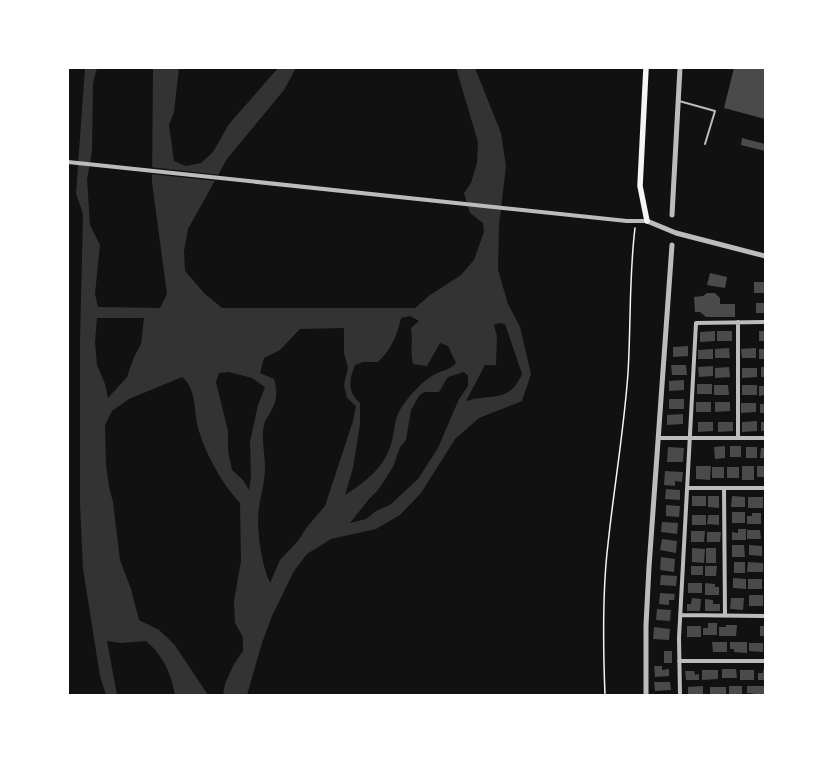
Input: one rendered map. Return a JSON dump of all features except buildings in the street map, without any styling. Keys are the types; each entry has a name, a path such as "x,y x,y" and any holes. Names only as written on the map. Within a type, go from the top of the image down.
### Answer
{"main road":[{"path":"646,68 640,186 647,221"}],"street":[{"path":"672,215 680,68"},
{"path":"68,162 636,222 647,221 676,233 765,256"},
{"path":"646,695 646,625 672,245"},
{"path":"738,322 738,438"},
{"path":"680,695 680,615 696,323 765,322"},
{"path":"658,438 765,438"},
{"path":"688,488 765,488"},
{"path":"724,488 725,616"},
{"path":"680,615 765,616"},
{"path":"679,661 765,661"}],"lane":[{"path":"678,100 715,111 705,144"}],"path":[{"path":"605,695 604,604 606,560 628,373 631,261 636,222"}],"shaded area":[{"path":"85,68 97,68 93,83 92,152 87,179 90,225 100,245 95,294 98,307 160,308 167,294 152,182 153,68 179,68 174,112 169,125 174,161 186,166 201,163 213,152 229,124 278,68 296,68 284,90 227,159 188,229 184,251 185,271 204,293 222,308 415,308 430,295 461,275 474,260 484,232 483,223 470,213 464,193 471,183 477,163 478,142 456,68 475,68 501,133 506,166 499,226 498,270 508,304 520,327 531,374 522,401 479,418 455,439 421,493 400,515 376,529 331,539 307,554 294,571 272,616 262,643 247,695 223,695 225,684 234,664 243,651 243,637 235,623 234,601 241,561 240,503 221,479 206,450 197,424 191,388 182,377 129,399 112,411 105,425 106,464 109,487 113,502 120,560 131,589 139,620 159,630 174,644 208,695 175,695 169,672 162,658 146,641 121,643 107,641 117,695 106,695 100,676 83,569 80,504 80,340 83,214 76,193","holes":["410,316 419,321 411,328 413,364 427,366 440,343 448,346 456,363 450,368 429,378 411,394 399,411 389,450 380,466 368,479 345,495 353,468 360,424 360,403 353,394 350,385 353,370 355,365 363,362 378,362 393,342 401,318","97,318 144,318 141,344 134,357 127,377 108,398 105,384 97,365 95,342","499,323 505,324 522,374 517,383 505,394 466,401 485,365 496,365 497,336 494,325","344,328 344,353 348,368 344,385 347,398 356,406 353,421 325,506 307,527 298,541 280,560 270,583 262,556 258,516 265,473 263,431 265,421 275,403 276,391 274,379 260,373 264,358 280,350 300,329","229,372 252,378 265,387 258,405 250,442 251,476 249,490 243,480 232,470 228,451 228,431 216,382 219,373","464,372 468,376 468,386 459,399 438,448 418,479 390,505 376,511 366,519 350,523 378,490 393,467 400,447 406,440 411,410 419,396 424,392 439,392 448,377"]}],"pier":[{"path":"150,167 220,175 217,181 150,174"}]}
